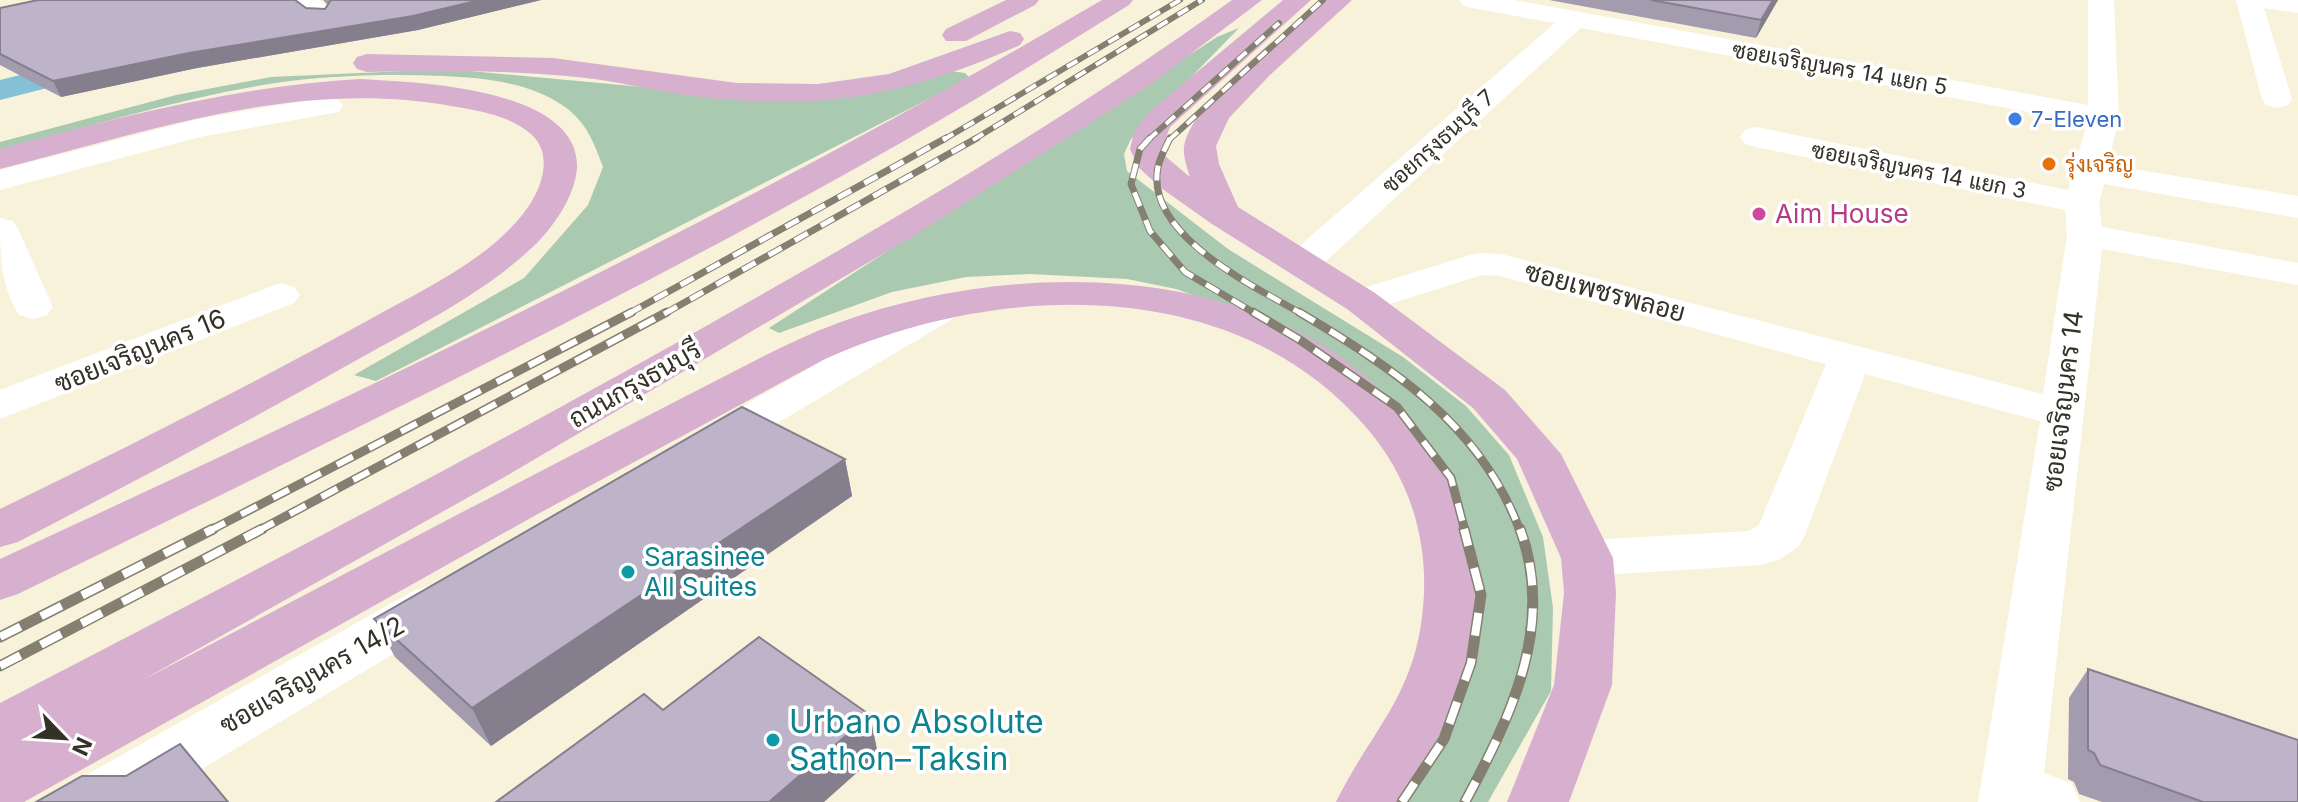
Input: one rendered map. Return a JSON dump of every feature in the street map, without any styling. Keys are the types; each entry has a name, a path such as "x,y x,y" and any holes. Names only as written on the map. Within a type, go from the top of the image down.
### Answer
{"main road":[{"path":"0,133 148,95 253,76 362,63 474,60 746,83 821,76 902,57 944,41 1026,0"},
{"path":"617,73 664,83 776,94 815,95 864,90 957,63 1041,24 1083,0"},
{"path":"0,581 536,322 946,105 1120,0"},
{"name":"ถนนกรุงธนบุรี","path":"0,731 637,384 901,229 1067,126 1249,0"},
{"path":"1298,0 1174,105 1150,132 1146,149 1150,160 1186,191 1361,301 1489,399 1538,454 1587,558 1590,593 1583,685 1538,802"},
{"path":"1225,216 1203,165 1199,147 1203,132 1232,96 1339,0"},
{"path":"0,159 195,107 263,94 323,90 395,89 452,95 510,109 545,128 559,149 558,189 527,232 483,266 412,312 327,359 0,530"},
{"path":"945,307 1080,293 1130,295 1187,306 1237,319 1293,344 1337,375 1376,409 1432,486 1451,558 1451,619 1433,685 1367,802"},
{"path":"0,785 530,522"}],"street":[{"name":"ซอยเจริญนคร 14 แยก 5","path":"1472,0 2104,117"},
{"name":"ซอยเจริญนคร 14","path":"2022,797 2086,203 2104,117 2101,0"},
{"path":"2249,0 2277,99"},
{"path":"2264,0 2298,5"},
{"name":"ซอยกรุงธนบุรี 7","path":"1301,264 1576,19"},
{"path":"0,180 198,128 328,106"},
{"name":"ซอยเจริญนคร 14 แยก 3","path":"1756,137 2086,203"},
{"path":"2086,203 2298,207"},
{"path":"2086,203 2298,274"},
{"path":"0,229 33,307"},
{"name":"ซอยเพชรพลอย","path":"1361,301 1491,264 2063,413"},
{"name":"ซอยเจริญนคร 16","path":"0,406 280,295"},
{"path":"530,522 945,307"},
{"path":"1587,558 1749,549 1762,547 1780,535 1850,357"},
{"name":"ซอยเจริญนคร 14/2","path":"94,802 469,584"}],"green space":[{"path":"1239,28 1131,139 1124,154 1127,171 1228,249 1403,357 1466,406 1509,455 1543,537 1553,608 1551,691 1488,802 1388,802 1441,725 1438,474 1236,311 1176,289 1127,279 1030,274 966,277 892,292 779,333 769,328 1217,37"},
{"path":"449,69 740,96 950,71 965,73 970,78 376,381 354,375 524,278 588,205 603,167 584,127 565,107 537,92 490,80 424,75 328,77 217,94 0,151 0,142 176,95 271,77"}],"building":[{"path":"38,0 295,0 306,8 325,9 331,0 480,0 413,16 189,53 53,81 0,54 0,8"},
{"path":"1651,0 1773,0 1761,20"},
{"name":"Sarasinee All Suites","path":"742,407 845,459 472,708 374,619"},
{"path":"759,637 870,715 769,802 496,802 644,694 663,710"},
{"path":"2088,669 2298,740 2298,802 2203,802 2100,765 2094,753 2088,750"},
{"path":"180,744 228,802 36,802 82,776 126,776"}],"waterway":[{"path":"0,90 99,65"}],"railway":[{"path":"943,140 1180,0"},
{"path":"973,140 1202,0"},
{"path":"1169,140 1323,0"},
{"path":"1149,139 1279,23"},
{"path":"628,314 946,138"},
{"path":"664,314 977,138"},
{"path":"1149,139 1140,149 1131,184 1150,231 1185,272 1256,314"},
{"path":"1169,140 1158,167 1158,192 1168,215 1185,236 1208,256 1302,314"},
{"path":"209,531 632,312"},
{"path":"258,531 667,312"},
{"path":"1253,312 1300,340 1397,407 1451,478 1465,531"},
{"path":"1299,312 1400,378 1458,430 1503,493 1520,531"},
{"path":"0,637 213,529"},
{"path":"0,666 262,529"},
{"path":"1402,802 1444,739 1471,663 1481,595 1464,529"},
{"path":"1465,802 1512,704 1530,636 1533,601 1530,565 1520,529"}],"place":[{"name":"7-Eleven","path":"2015,119"},
{"name":"รุ่งเจริญ","path":"2049,164"},
{"name":"Aim House","path":"1759,214"},
{"name":"Sarasinee All Suites","path":"628,572"},
{"name":"Urbano Absolute Sathon–Taksin","path":"773,740"}]}
